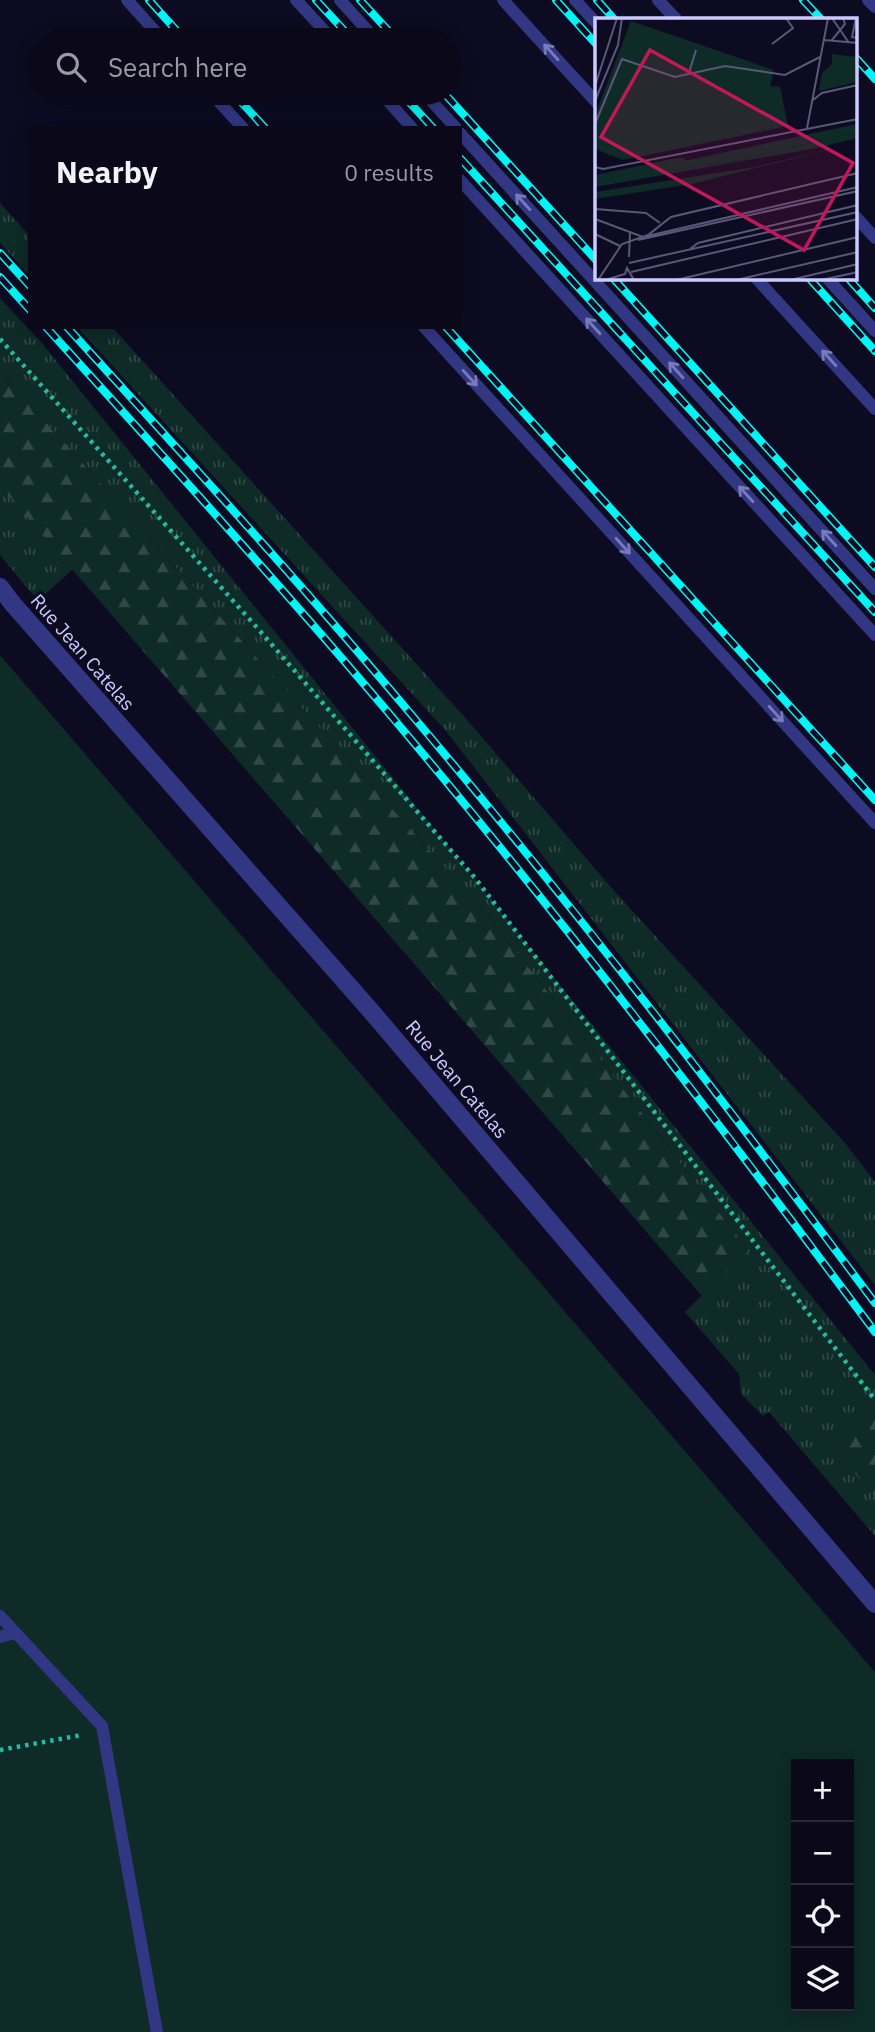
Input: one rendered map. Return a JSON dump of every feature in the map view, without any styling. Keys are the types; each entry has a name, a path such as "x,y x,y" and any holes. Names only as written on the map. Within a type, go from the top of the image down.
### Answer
{"street":[{"name":"Rue Jean Catelas","path":"0,587 371,1011 875,1604"}],"lane":[{"path":"127,0 152,28"},
{"path":"296,0 322,28"},
{"path":"340,0 365,28"},
{"path":"503,0 595,101"},
{"path":"575,0 595,22"},
{"path":"658,0 675,18"},
{"path":"868,0 875,7"},
{"path":"222,105 241,126"},
{"path":"391,105 410,126"},
{"path":"435,105 454,126"},
{"path":"462,135 875,589"},
{"path":"462,182 875,635"},
{"path":"858,219 875,238"},
{"path":"758,280 875,408"},
{"path":"829,280 875,331"},
{"path":"426,329 875,823"},
{"path":"0,1616 102,1726 157,2032"},
{"path":"0,1637 15,1633"}],"path":[{"path":"0,339 475,878 875,1400"},
{"path":"0,1750 92,1734 102,1726"}],"green space":[{"path":"0,203 28,234 28,274 0,243"},
{"path":"0,298 41,342 875,1375 875,1415 834,1449 875,1497 875,1536 769,1412 763,1416 741,1394 739,1374 685,1312 748,1250 491,919 0,371"},
{"path":"79,329 114,329 468,721 616,893 845,1143 875,1182 875,1285 446,731"},
{"path":"0,371 491,919 748,1250 702,1296 0,486"},
{"path":"0,481 75,567 38,601 0,555"},
{"path":"0,655 875,1672 875,2032 0,2032"},
{"path":"875,1415 875,1497 834,1449"}],"railway":[{"path":"149,0 174,28"},
{"path":"316,0 342,28"},
{"path":"360,0 386,28"},
{"path":"556,0 595,43"},
{"path":"597,0 613,18"},
{"path":"803,0 820,18"},
{"path":"858,60 875,79"},
{"path":"244,105 263,126"},
{"path":"412,105 431,126"},
{"path":"455,105 595,259"},
{"path":"462,160 875,612"},
{"path":"0,253 28,284"},
{"path":"0,277 28,308"},
{"path":"615,280 875,567"},
{"path":"811,280 875,351"},
{"path":"850,280 875,308"},
{"path":"48,329 268,574 460,798 641,1024 875,1332"},
{"path":"69,329 283,567 470,785 647,1004 875,1303"},
{"path":"448,329 875,800"}]}
